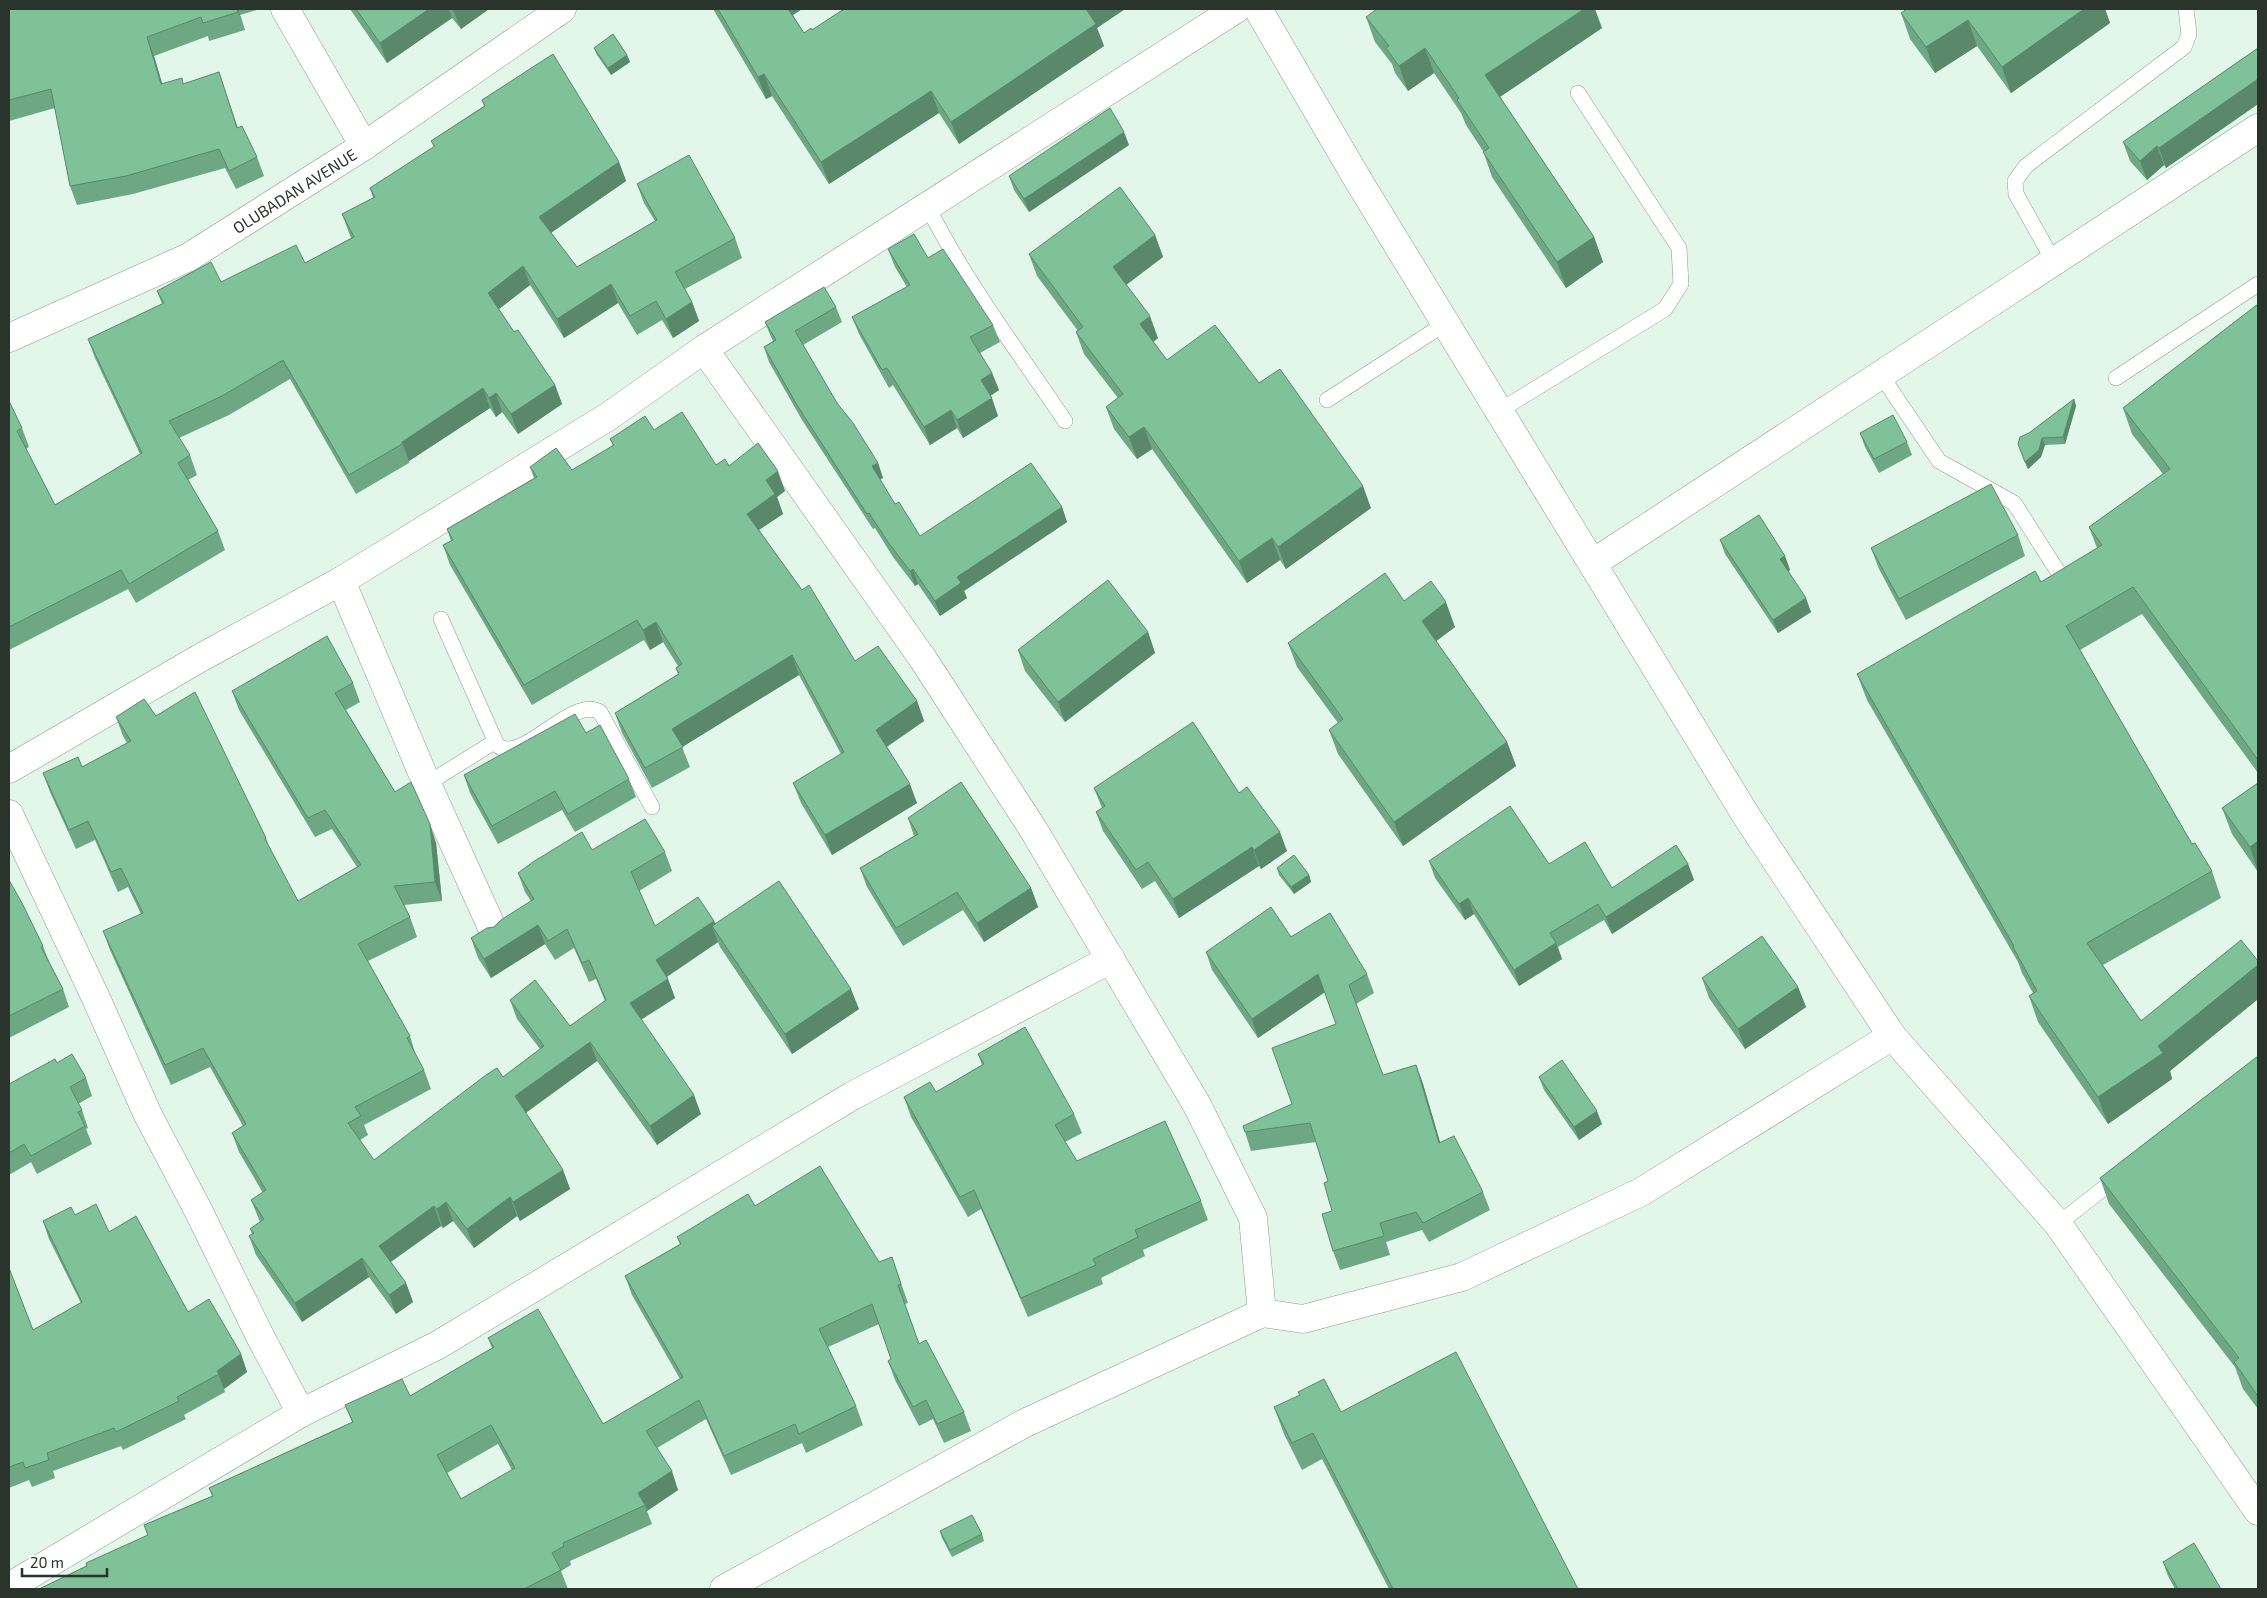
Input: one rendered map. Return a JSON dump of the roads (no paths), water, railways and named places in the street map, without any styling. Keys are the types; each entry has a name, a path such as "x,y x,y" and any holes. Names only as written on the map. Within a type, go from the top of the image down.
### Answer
{"street":[{"path":"285,9 364,146"},
{"name":"OLUBADAN AVENUE","path":"9,338 189,256 364,146 562,9"},
{"path":"9,769 200,658 341,580 609,416 704,349 1236,9"},
{"path":"1258,9 1499,411 1747,817 1892,1036 2058,1224 2258,1511"},
{"path":"1592,564 2258,128"},
{"path":"704,349 924,659 1033,828 1197,1105 1253,1218 1262,1313"},
{"path":"341,580 427,784 494,932"},
{"path":"9,814 95,996 148,1115 196,1206 261,1338 302,1413"},
{"path":"9,1587 302,1413 438,1345 852,1096 1111,959"},
{"path":"724,1589 1025,1423 1262,1313 1303,1319 1462,1277 1641,1192 1892,1036"}],"lane":[{"path":"2054,262 2016,194 2015,181 2026,166 2184,47 2188,34 2186,9"},
{"path":"1499,411 1665,310 1681,284 1679,248 1578,93"},
{"path":"928,207 947,244 969,280 1065,421"},
{"path":"2116,378 2258,284"},
{"path":"1327,400 1446,323"},
{"path":"1881,375 1939,461 2014,503 2062,578"},
{"path":"441,619 494,742 500,748 525,744 582,708 594,708 600,712 652,807"},
{"path":"427,784 494,742"},
{"path":"2058,1224 2128,1170"}]}
